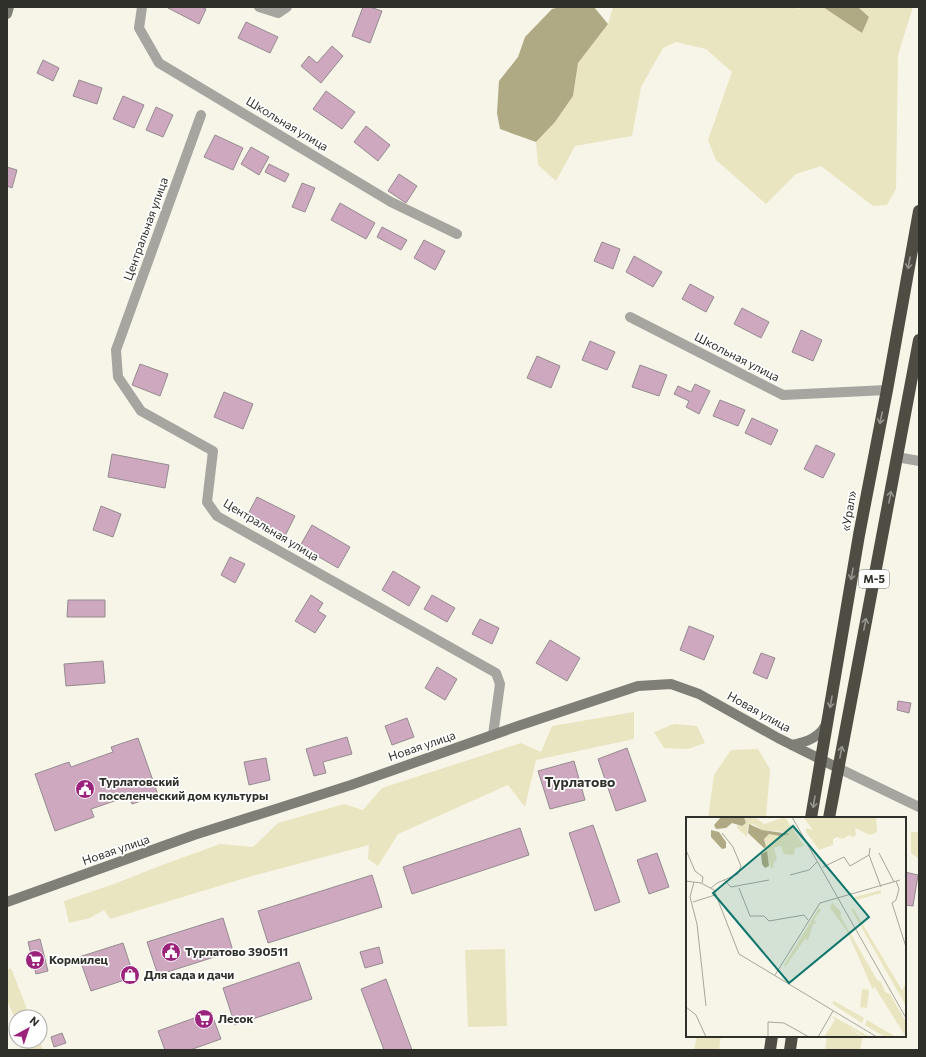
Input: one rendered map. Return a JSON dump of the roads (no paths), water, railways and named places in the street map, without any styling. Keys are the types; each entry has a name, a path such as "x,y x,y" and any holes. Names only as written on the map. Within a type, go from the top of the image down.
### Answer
{"highway":[{"name":"«Урал»","path":"811,817 859,535 919,211"},
{"name":"М-5","path":"829,817 919,340"},
{"path":"770,1050 772,1037"},
{"path":"790,1050 792,1037"}],"street":[{"path":"7,14 9,7"},
{"name":"Школьная улица","path":"142,7 139,28 160,63 390,202 457,234"},
{"path":"259,7 278,13 288,7"},
{"name":"Центральная улица","path":"201,115 116,350 118,377 141,411 213,452 207,502 217,516 496,673 500,684 493,735"},
{"name":"Школьная улица","path":"630,318 783,395 887,390"},
{"path":"897,457 919,461"},
{"name":"Новая улица","path":"7,902 145,854 194,835 351,785 518,726 638,686 671,684 699,694 778,738 838,768"},
{"path":"792,744 806,742 816,736 825,727 827,722"},
{"path":"838,768 919,807"}],"place":[{"name":"Турлатовский поселенческий дом культуры","path":"85,789"},
{"name":"Турлатово 390511","path":"171,952"},
{"name":"Кормилец","path":"35,960"},
{"name":"Для сада и дачи","path":"130,975"},
{"name":"Лесок","path":"204,1019"}],"district":[{"name":"Турлатово","path":"580,782"}]}
